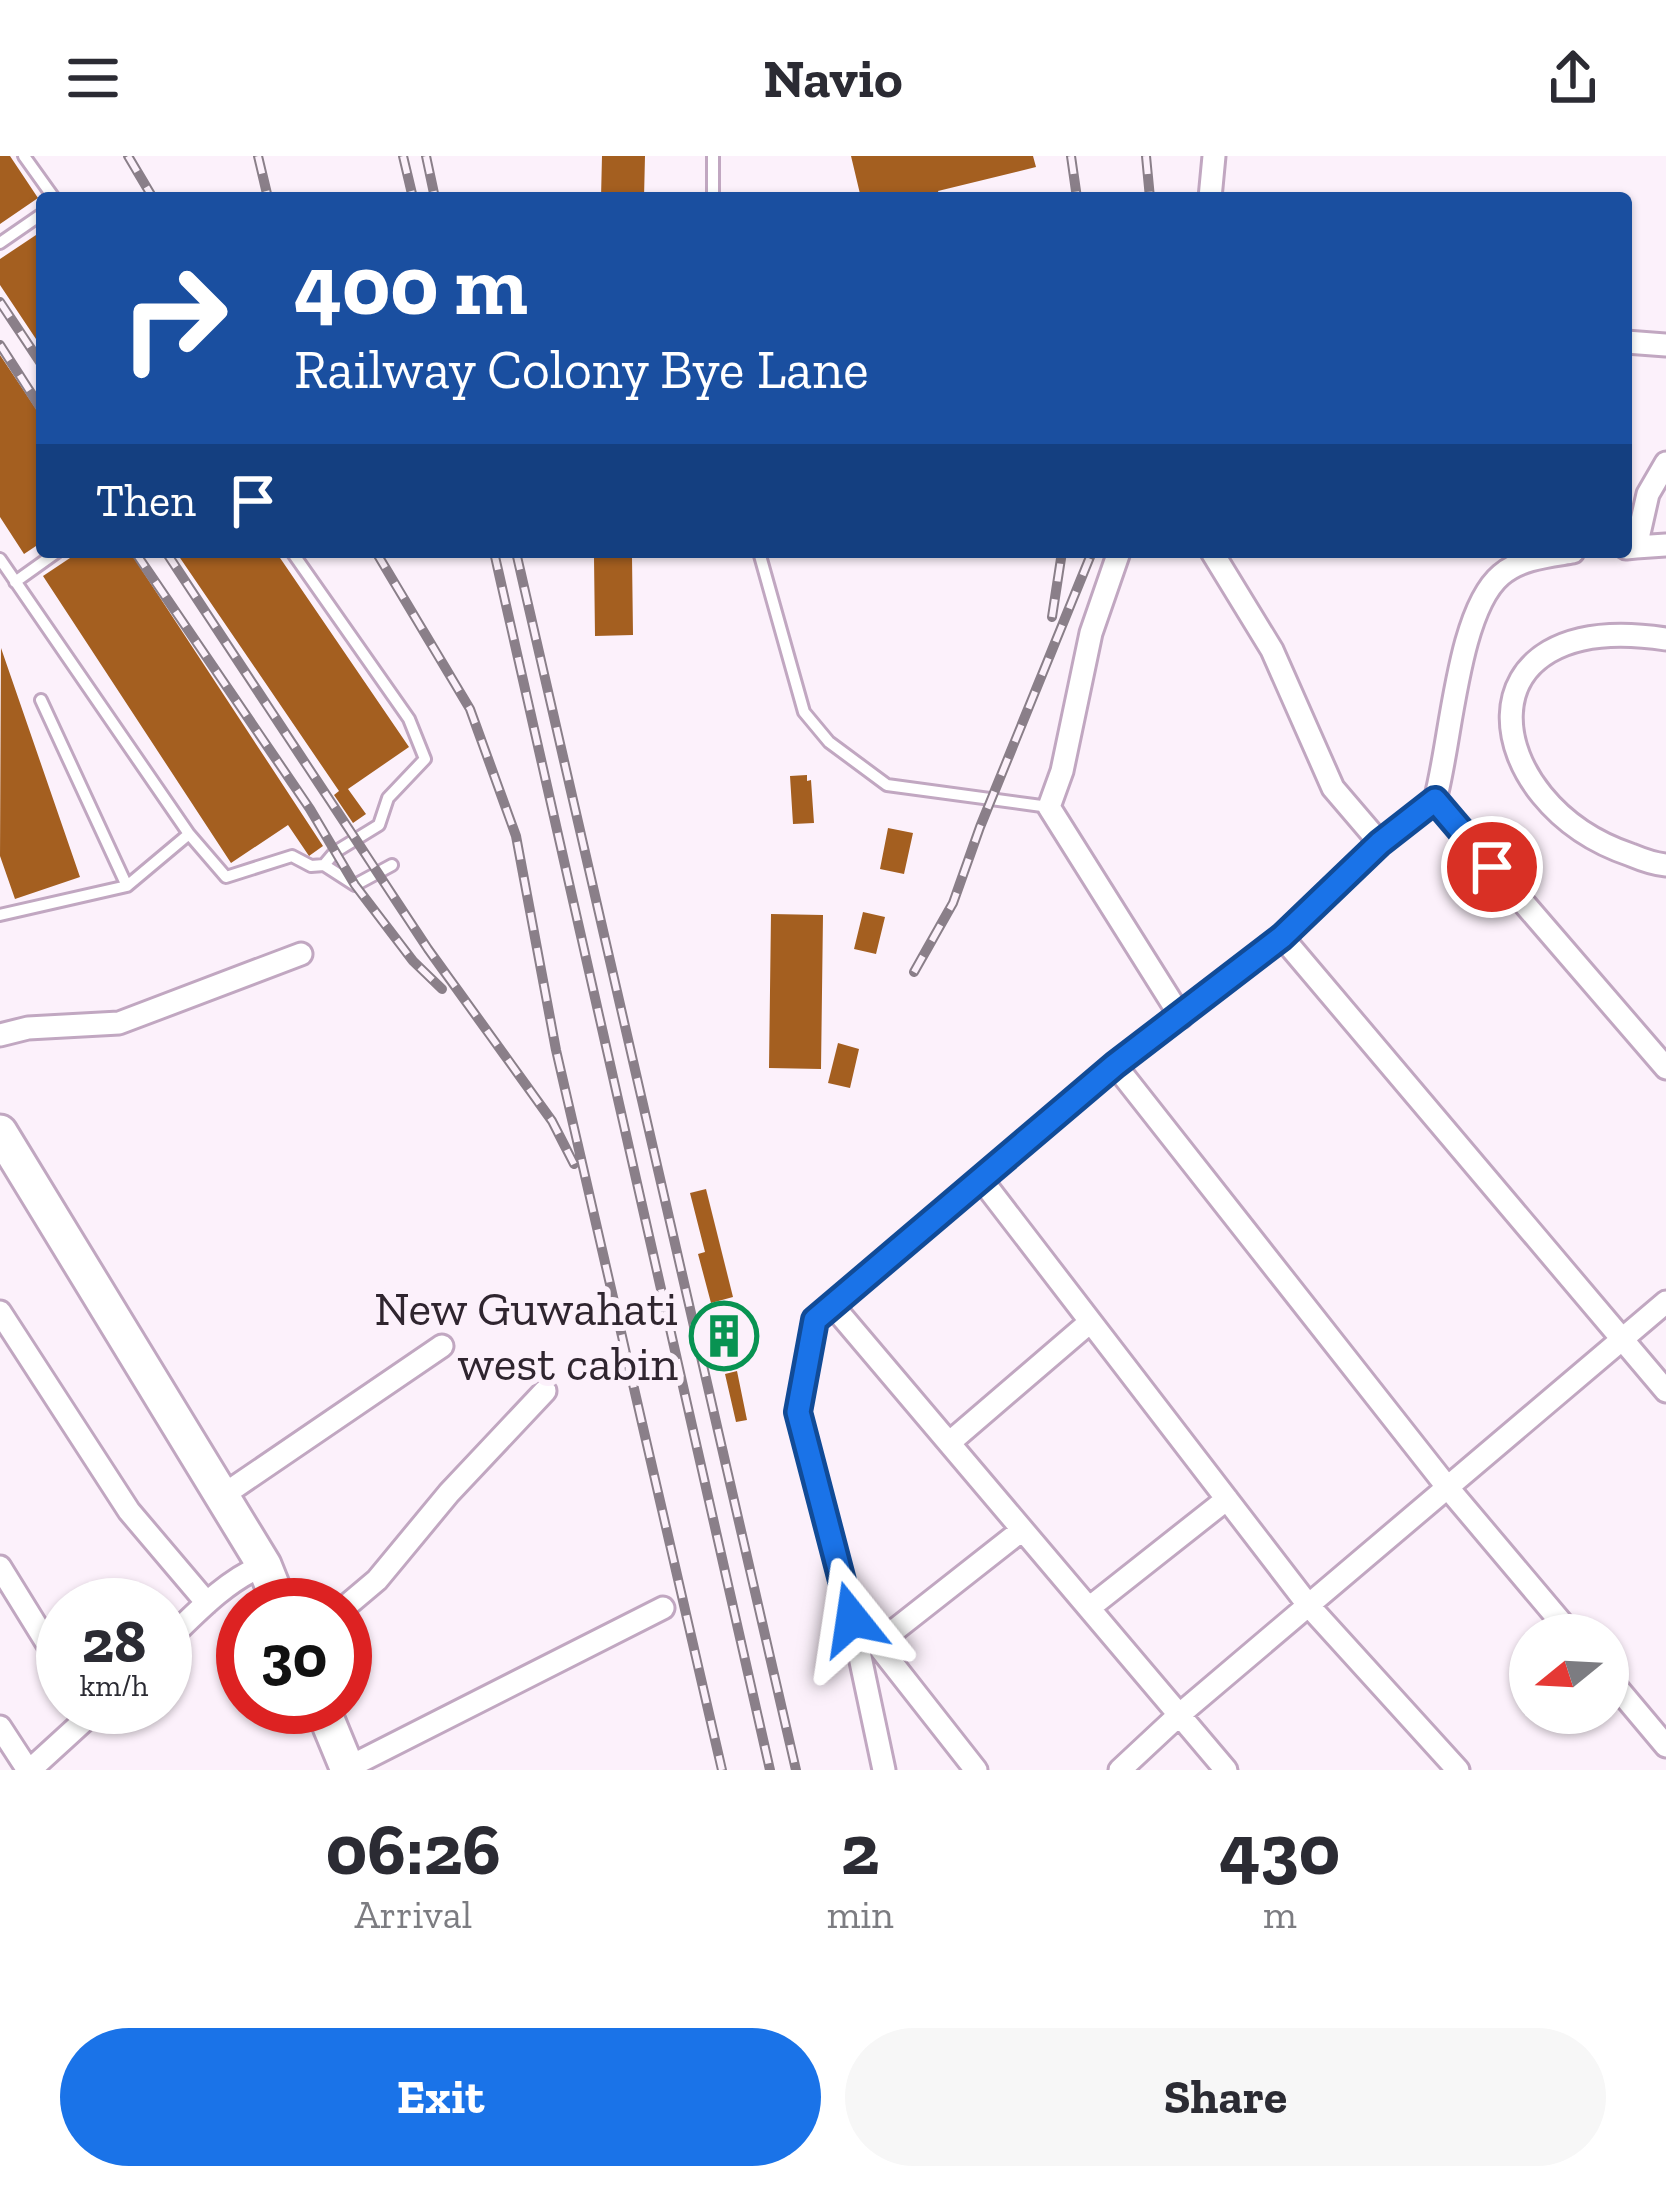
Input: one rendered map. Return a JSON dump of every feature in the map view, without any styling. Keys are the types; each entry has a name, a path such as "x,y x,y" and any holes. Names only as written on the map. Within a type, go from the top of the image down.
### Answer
{"main road":[{"path":"0,1132 222,1496 258,1578"},
{"path":"0,1163 262,1578"},
{"path":"321,1734 342,1769"},
{"path":"331,1734 342,1769"}],"street":[{"path":"1211,192 1214,156"},
{"path":"1632,342 1666,345"},
{"path":"1632,545 1648,494 1666,463"},
{"path":"1632,548 1666,545"},
{"path":"1117,558 1091,633 1063,770 1049,807 1181,1017"},
{"path":"1216,558 1272,650 1333,788 1380,843"},
{"path":"884,1770 852,1619 798,1412 815,1320 1115,1065 1282,937 1380,843 1435,800 1468,637 1487,590 1503,573 1533,558"},
{"path":"1666,639 1628,633 1569,640 1540,657 1518,680 1510,724 1535,783 1585,834 1615,850 1666,865"},
{"path":"1435,800 1666,1067"},
{"path":"1282,937 1666,1391"},
{"path":"0,1035 28,1028 118,1023 301,955"},
{"path":"1115,1065 1448,1487 1554,1614"},
{"path":"981,1180 1309,1606 1458,1770"},
{"path":"1120,1770 1666,1302"},
{"path":"833,1306 1226,1770"},
{"path":"0,1312 129,1511 207,1603"},
{"path":"949,1443 1090,1322"},
{"path":"222,1496 442,1346"},
{"path":"372,1584 545,1391"},
{"path":"1089,1608 1226,1499"},
{"path":"877,1644 1022,1530"},
{"path":"0,1567 36,1625"},
{"path":"192,1617 256,1568"},
{"path":"342,1769 663,1608"},
{"path":"852,1619 976,1770"},
{"path":"1629,1703 1666,1747"},
{"path":"0,1729 29,1770 67,1734"}],"lane":[{"path":"24,156 49,192"},
{"path":"712,192 713,156"},
{"path":"0,244 36,218"},
{"path":"15,581 48,558"},
{"path":"296,558 409,718 425,759 388,798 379,825 335,851 323,865"},
{"path":"761,558 804,712 830,742 887,785 1049,807"},
{"path":"0,559 189,834 226,877 292,856 311,866 323,865 355,885 392,865"},
{"path":"41,700 127,886"},
{"path":"0,916 127,886 189,834"}],"building":[{"path":"0,156 10,156 36,199 0,224"},
{"path":"602,156 645,156 644,192 601,192"},
{"path":"851,156 1033,156 1036,167 938,192 860,192"},
{"path":"36,235 36,339 0,285 0,259"},
{"path":"0,355 36,409 36,546 24,554 0,517"},
{"path":"70,558 134,558 323,846 309,856 288,825 231,863 43,576"},
{"path":"180,558 280,558 409,747 348,789 366,814 353,823 334,795 339,791"},
{"path":"594,558 632,558 633,635 595,636"},
{"path":"1,648 80,877 15,899 0,856"},
{"path":"807,775 814,823 793,824 790,776"},
{"path":"888,828 913,833 904,874 880,869"},
{"path":"863,912 885,917 876,954 854,949"},
{"path":"771,914 823,915 821,1069 769,1068"},
{"path":"838,1043 859,1049 850,1088 828,1083"},
{"path":"706,1189 733,1297 711,1303 698,1254 705,1252 690,1193"},
{"name":"New Guwahati west cabin","path":"730,1311 739,1358 718,1362 710,1315"},
{"path":"737,1371 747,1420 736,1422 725,1374"}],"railway":[{"path":"128,156 149,192"},
{"path":"258,156 267,192"},
{"path":"403,156 412,192"},
{"path":"426,156 434,192"},
{"path":"1071,156 1076,192"},
{"path":"1146,156 1149,192"},
{"path":"0,302 36,356"},
{"path":"0,345 36,401"},
{"path":"139,558 310,809 355,885 413,961 442,989"},
{"path":"170,558 428,949 552,1121 574,1164"},
{"path":"380,558 470,709 516,836 556,1050 722,1770"},
{"path":"495,558 770,1770"},
{"path":"517,558 796,1770"},
{"path":"1052,617 1061,558"},
{"path":"914,972 953,903 1090,558"}],"place":[{"name":"New Guwahati west cabin","path":"724,1336"}],"route":[{"path":"852,1619 798,1412 815,1320 1115,1065 1282,937 1380,843 1435,800 1492,867"}]}
